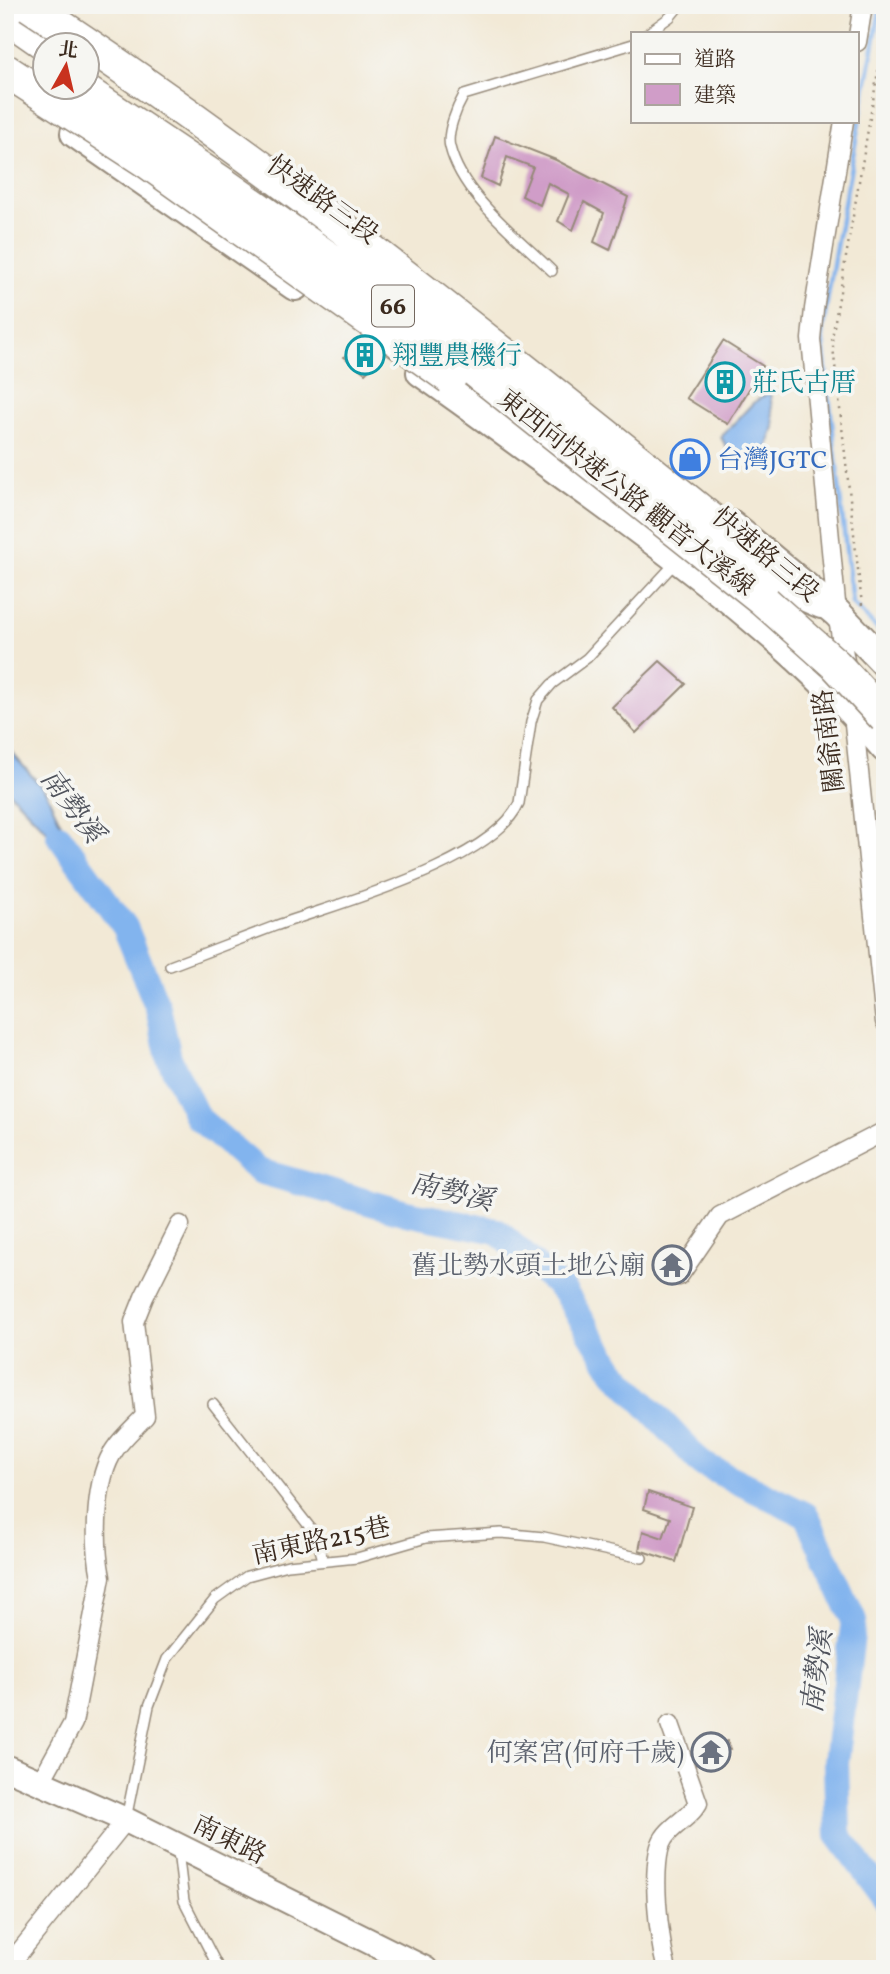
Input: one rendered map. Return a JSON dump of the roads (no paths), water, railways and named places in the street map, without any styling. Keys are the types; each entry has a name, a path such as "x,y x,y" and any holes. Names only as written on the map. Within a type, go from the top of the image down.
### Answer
{"highway":[{"path":"29,5 237,150 494,345 737,540 762,584"},
{"path":"5,16 32,35"},
{"path":"5,38 32,55"},
{"name":"東西向快速公路 觀音大溪線","path":"110,69 290,214 375,277 762,584 885,695"},
{"path":"5,70 147,162 398,339 577,474 699,539"},
{"name":"東西向快速公路 觀音大溪線","path":"94,102 222,182 363,282 699,539 836,665 885,718"}],"main road":[{"name":"快速路三段","path":"50,5 110,69 394,264 699,539 719,592 790,649 852,709"},
{"name":"快速路三段","path":"5,88 74,132 441,386 699,539 850,609"},
{"name":"66","path":"850,609 885,663"},
{"name":"66","path":"852,709 885,748"}],"street":[{"path":"7,5 48,32"},
{"path":"858,36 863,5"},
{"path":"5,53 32,69"},
{"path":"74,132 84,102"},
{"name":"快速路三段","path":"93,102 699,539"},
{"name":"關爺南路","path":"844,122 811,340 850,609 852,709 885,1022"},
{"path":"350,325 394,264"},
{"path":"679,1276 720,1216 885,1131"},
{"path":"40,1783 73,1723 101,1577 98,1564 98,1510 104,1470 115,1448 145,1416 134,1322 180,1225"},
{"path":"667,1969 657,1918 659,1850 664,1838 693,1812 698,1803 670,1724"},
{"name":"南東路","path":"5,1767 126,1820 425,1969"},
{"path":"6,1969 126,1820"}],"lane":[{"path":"649,32 670,17 680,5"},
{"path":"552,271 469,189 449,145 455,111 464,95 631,45"},
{"path":"170,966 455,859 481,843 514,815 519,803 531,722 538,700 552,684 587,658 699,539"},
{"path":"213,1404 316,1535 323,1560"},
{"name":"南東路215巷","path":"126,1820 149,1706 167,1659 215,1599 247,1576 288,1565 357,1558 426,1538 501,1533 544,1537 642,1558"},
{"path":"177,1846 184,1901 219,1969"}],"water":[{"path":"770,392 774,427 764,459 736,465 721,437 753,403"},
{"path":"5,745 46,792 81,866 5,788"}],"waterway":[{"path":"881,5 822,334 852,603 885,637"},
{"name":"南勢溪","path":"59,836 125,927 158,1008 169,1058 197,1117 259,1171 406,1213 497,1231 564,1291 613,1370 702,1464 806,1515 854,1620 836,1762 838,1835 885,1898"}],"place":[{"name":"翔豐農機行","path":"365,355"},
{"name":"莊氏古厝","path":"725,382"},
{"name":"台灣JGTC","path":"690,459"},
{"name":"舊北勢水頭土地公廟","path":"672,1265"},
{"name":"何案宮(何府千歲)","path":"711,1752"}]}
